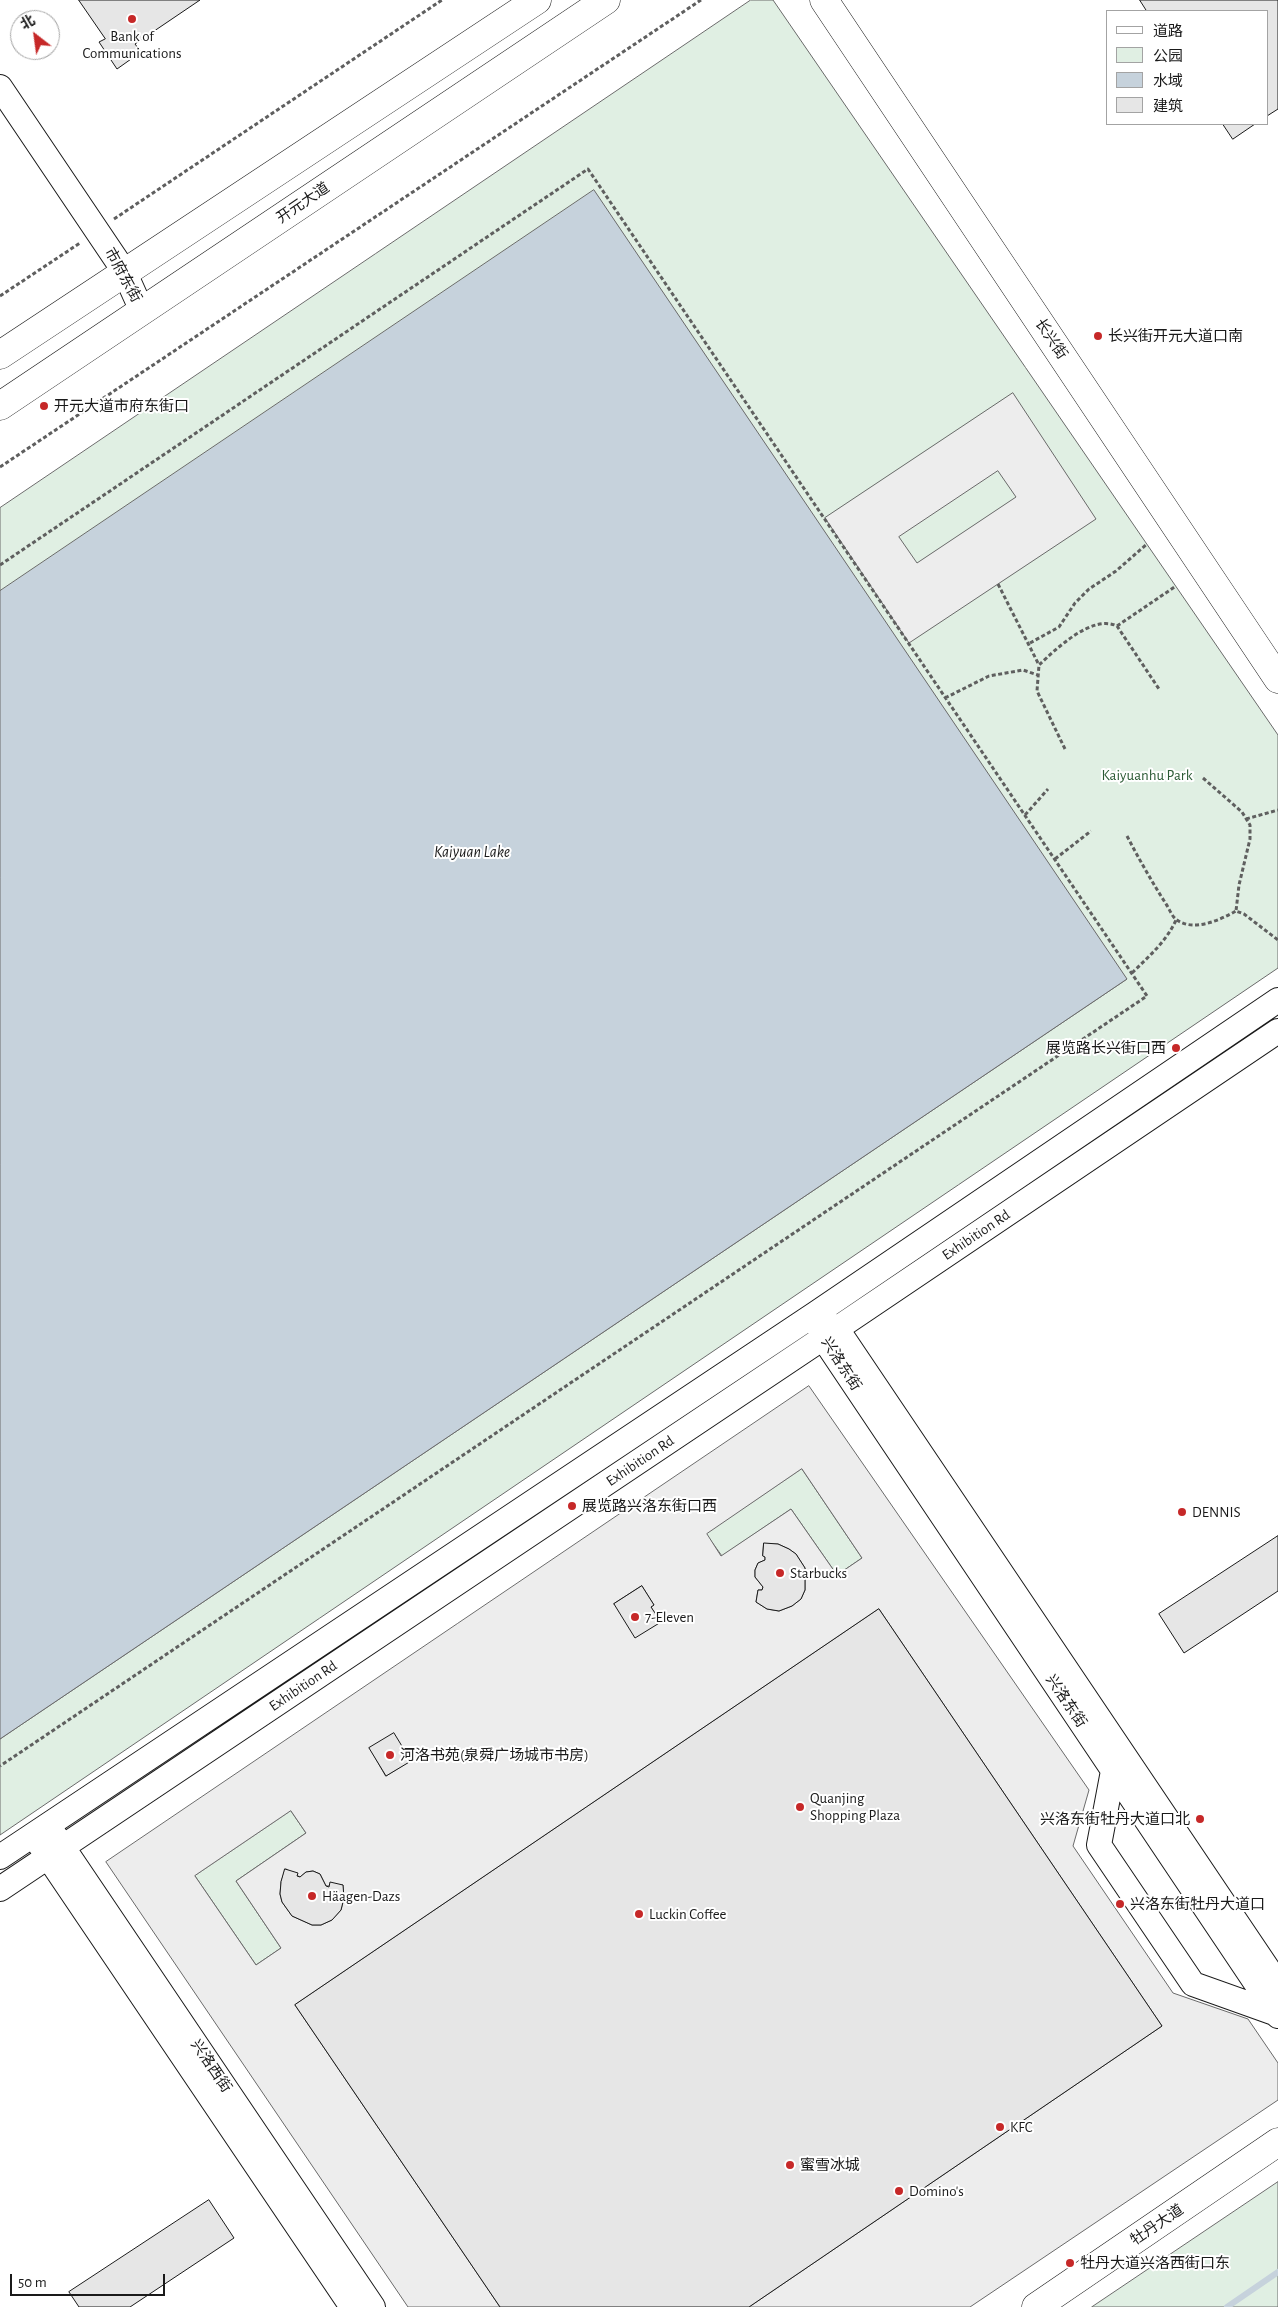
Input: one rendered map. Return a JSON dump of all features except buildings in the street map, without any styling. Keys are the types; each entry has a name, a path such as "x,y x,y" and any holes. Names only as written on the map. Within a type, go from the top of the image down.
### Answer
{"main road":[{"path":"0,355 118,275 537,0"},
{"name":"开元大道","path":"0,406 606,0"},
{"name":"长兴街","path":"824,0 1278,679"},
{"name":"长兴街","path":"847,0 1278,644"},
{"name":"牡丹大道","path":"1036,2307 1278,2142"}],"street":[{"name":"市府东街","path":"0,87 91,235 142,311"},
{"name":"市府东街","path":"0,113 91,235"},
{"name":"Exhibition Rd","path":"0,1857 814,1314 1278,1000"},
{"name":"Exhibition Rd","path":"0,1888 830,1334 1278,1031"},
{"name":"兴洛东街","path":"814,1314 830,1334 1278,1984"},
{"name":"兴洛东街","path":"830,1334 1113,1771 1277,2015"},
{"path":"1113,1771 1099,1845 1193,1984 1277,2015"},
{"name":"兴洛西街","path":"41,1830 373,2307"},
{"name":"兴洛西街","path":"56,1852 352,2307"}],"path":[{"path":"0,296 442,0"},
{"path":"0,467 701,0"},
{"path":"0,565 588,169 1147,996 0,1766"},
{"path":"1030,643 1059,627 1075,603 1089,589 1116,571 1147,544"},
{"path":"998,584 1030,643 1039,665 1037,691 1064,749"},
{"path":"1117,626 1176,586"},
{"path":"1039,665 1056,648 1095,624 1112,624 1117,626 1159,689"},
{"path":"946,698 989,676 1023,670 1038,675"},
{"path":"1203,778 1222,792 1242,812 1250,825 1250,839 1239,885 1236,911"},
{"path":"1025,815 1048,789"},
{"path":"1246,819 1278,810"},
{"path":"1054,859 1091,831"},
{"path":"1127,836 1149,878 1176,920 1187,924 1204,924 1224,918 1236,911"},
{"path":"1236,911 1244,914 1278,940"},
{"path":"1132,973 1162,944 1176,920"}],"green space":[{"name":"Kaiyuanhu Park","path":"751,0 773,0 1278,735 1278,968 0,1835 0,1739 1127,979 0,591 0,508"},
{"path":"802,1469 862,1558 837,1575 791,1509 722,1556 706,1534"},
{"path":"291,1811 306,1833 236,1881 281,1948 256,1965 195,1876"},
{"path":"1278,2182 1278,2307 1092,2307"}],"shaded area":[{"path":"1013,393 1096,519 909,643 825,518","holes":["998,471 1016,497 917,563 899,537"]},
{"path":"809,1386 1089,1790 1073,1846 1173,1993 1248,2019 1278,2063 1278,2100 970,2307 749,2307 1162,2026 879,1609 295,2005 500,2307 408,2307 106,1862","holes":["802,1469 862,1558 837,1575 791,1509 721,1556 707,1534","764,1544 778,1544 796,1554 805,1568 805,1590 801,1599 792,1606 779,1611 767,1609 756,1602 758,1590 762,1590 763,1587 755,1577 755,1570 758,1563 765,1560 763,1556","642,1586 654,1605 651,1607 660,1622 614,1604","370,1748 410,1761 386,1776","291,1811 306,1833 236,1881 281,1948 256,1965 195,1876","286,1869 300,1877 306,1872 313,1871 320,1874 326,1886 343,1885 344,1898 341,1910 332,1920 321,1925 312,1925 292,1916 282,1902 280,1894 281,1882"]}],"water":[{"name":"Kaiyuan Lake","path":"594,190 1127,979 0,1739 0,591"}],"waterway":[{"path":"1227,2307 1278,2272"}],"place":[{"name":"Bank of Communications","path":"132,19"},
{"name":"长兴街开元大道口南","path":"1098,336"},
{"name":"开元大道市府东街口","path":"44,406"},
{"name":"展览路长兴街口西","path":"1176,1048"},
{"name":"展览路兴洛东街口西","path":"572,1506"},
{"name":"DENNIS","path":"1182,1512"},
{"name":"Starbucks","path":"780,1573"},
{"name":"7-Eleven","path":"635,1617"},
{"name":"河洛书苑(泉舜广场城市书房)","path":"390,1755"},
{"name":"Quanjing Shopping Plaza","path":"800,1807"},
{"name":"兴洛东街牡丹大道口北","path":"1200,1819"},
{"name":"Häagen-Dazs","path":"312,1896"},
{"name":"兴洛东街牡丹大道口","path":"1120,1904"},
{"name":"Luckin Coffee","path":"639,1914"},
{"name":"KFC","path":"1000,2127"},
{"name":"蜜雪冰城","path":"790,2165"},
{"name":"Domino's","path":"899,2191"},
{"name":"牡丹大道兴洛西街口东","path":"1070,2263"}]}
